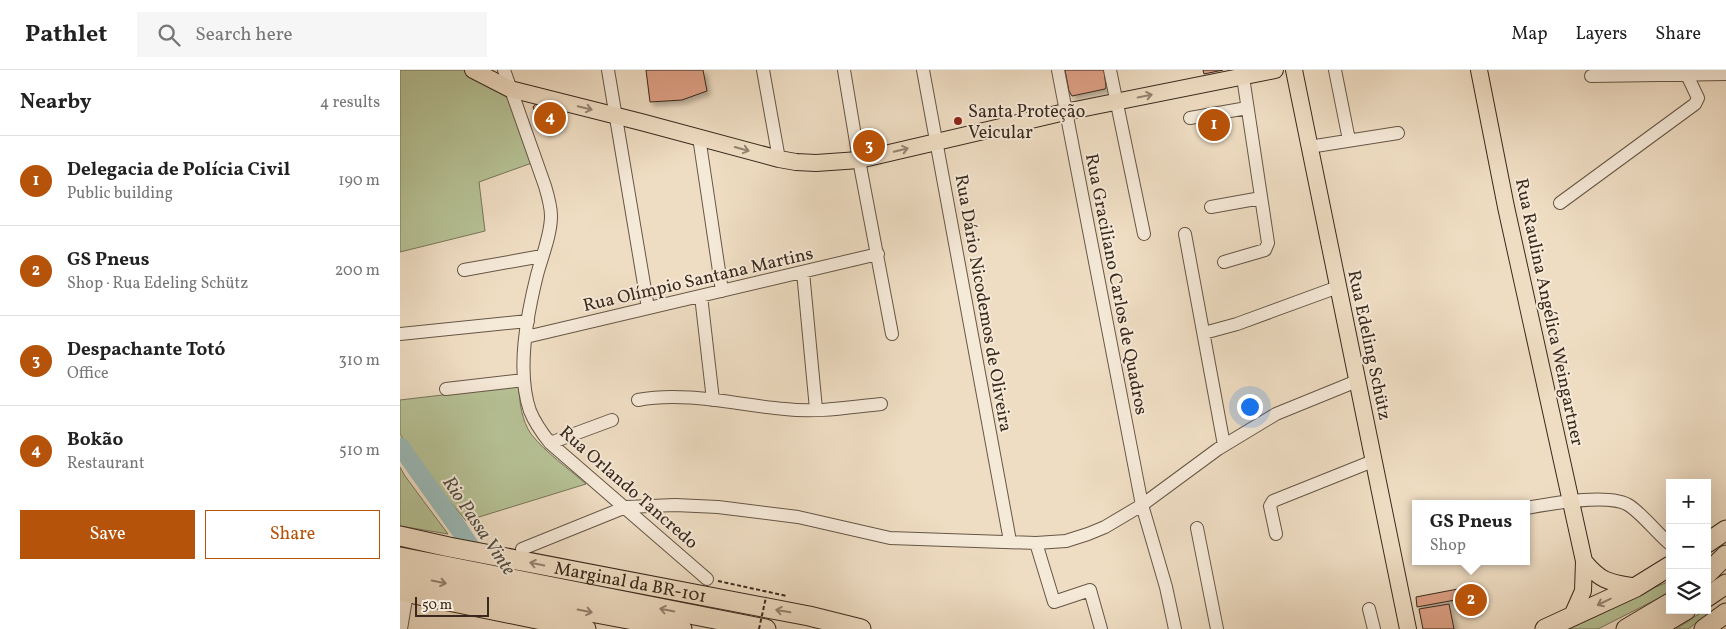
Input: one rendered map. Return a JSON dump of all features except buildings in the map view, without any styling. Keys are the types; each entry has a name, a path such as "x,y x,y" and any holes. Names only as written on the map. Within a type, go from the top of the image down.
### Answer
{"highway":[{"path":"1711,540 1726,530"},
{"name":"Marginal da BR-101","path":"400,536 450,547 518,555 809,616 861,629"},
{"path":"1711,572 1726,555"},
{"path":"400,557 766,629"},
{"path":"1711,574 1726,565"},
{"path":"1545,629 1636,587 1666,568"},
{"path":"400,574 551,622 586,629"},
{"path":"1711,594 1726,584"},
{"path":"403,592 537,602 682,629"},
{"path":"1626,629 1666,605"},
{"path":"1704,629 1726,613"},
{"path":"1654,629 1679,614"}],"main road":[{"path":"473,70 510,89 616,115 779,159 816,164 859,160 1066,112 1275,70"},
{"name":"Rua Edeling Schütz","path":"1294,70 1408,629"},
{"name":"Rua Raulina Angélica Weingartner","path":"1479,70 1506,207 1584,562 1583,591 1571,618"},
{"path":"1584,562 1596,575 1606,581 1636,587"}],"street":[{"name":"Rua Orlando Tancredo","path":"504,70 550,202 551,216 526,337 524,380 530,411 538,428 550,443 626,507 706,579"},
{"path":"608,70 648,308"},
{"path":"763,70 779,159"},
{"path":"844,70 892,334"},
{"name":"Rua Dário Nicodemos de Oliveira","path":"923,70 1010,541"},
{"name":"Rua Graciliano Carlos de Quadros","path":"1058,70 1142,505 1166,587 1174,629"},
{"path":"1110,70 1144,234"},
{"path":"1335,70 1349,140"},
{"path":"1560,204 1695,104 1698,98 1687,72"},
{"path":"1590,76 1687,72 1726,74"},
{"path":"1224,262 1265,250 1268,243 1242,77"},
{"path":"1190,118 1247,108"},
{"path":"1309,146 1398,133"},
{"path":"699,137 722,291"},
{"path":"1211,207 1261,198"},
{"path":"1185,234 1224,445"},
{"name":"Rua Olímpio Santana Martins","path":"526,337 878,254"},
{"path":"464,270 542,256"},
{"path":"803,272 816,409"},
{"path":"1204,333 1242,322 1338,287"},
{"path":"701,296 713,400"},
{"path":"400,334 528,320"},
{"path":"446,389 524,380"},
{"path":"518,555 626,507 675,505 718,507 798,517 890,538 1036,543 1066,541 1088,534 1142,505 1224,445 1276,414 1357,381"},
{"path":"638,400 659,397 713,400 786,410 881,404"},
{"path":"550,443 612,420"},
{"path":"1276,534 1270,506 1273,501 1373,461"},
{"path":"1530,507 1570,500 1616,500 1630,506 1666,540"},
{"path":"1197,528 1217,629"},
{"path":"1036,543 1054,602 1090,590 1101,629"},
{"path":"401,629 403,592"},
{"path":"1369,609 1374,629"}],"path":[{"path":"759,629 766,598"}],"green space":[{"path":"400,70 466,70 507,91 534,164 529,164 479,182 485,231 400,252"},
{"path":"519,386 525,423 531,434 550,454 586,484 466,521 428,475 400,434 400,400"},
{"path":"400,467 405,476 448,534 400,526"},
{"path":"1666,583 1666,594 1598,629 1556,629"},
{"path":"1699,614 1708,614 1688,629 1676,629"}],"waterway":[{"name":"Rio Passa Vinte","path":"400,446 480,561"}],"place":[{"name":"Bokão","path":"550,118"},
{"name":"Santa Proteção Veicular","path":"958,121"},
{"name":"Delegacia de Polícia Civil","path":"1214,125"},
{"name":"Despachante Totó","path":"869,146"},
{"name":"GS Pneus","path":"1471,600"}]}
